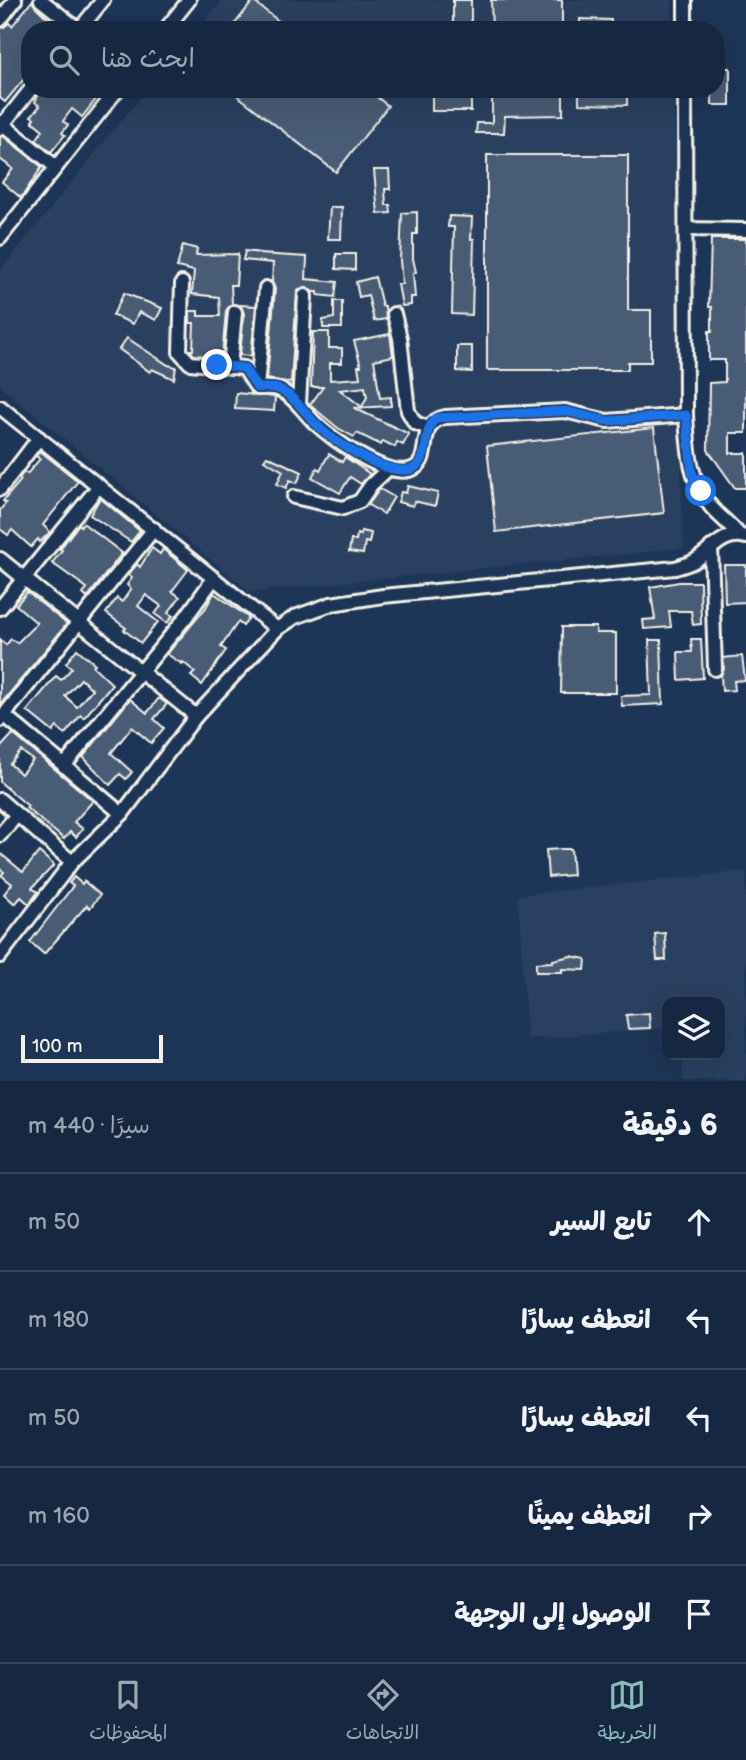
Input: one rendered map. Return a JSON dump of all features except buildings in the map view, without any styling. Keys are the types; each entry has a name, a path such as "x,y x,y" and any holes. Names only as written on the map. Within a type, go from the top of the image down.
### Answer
{"street":[{"path":"0,20 15,0"},
{"path":"41,0 68,21"},
{"path":"86,21 103,0"},
{"path":"172,21 189,0"},
{"path":"685,0 685,21"},
{"path":"24,98 1,125 56,167"},
{"path":"0,238 111,98"},
{"path":"685,98 686,415 692,473 712,507 742,536"},
{"path":"686,229 746,230"},
{"path":"181,283 180,352 190,363 244,368 257,388"},
{"path":"257,388 266,288"},
{"path":"299,404 305,296"},
{"path":"230,367 235,312"},
{"path":"394,314 400,338 408,411 415,423 428,428"},
{"path":"257,388 279,389 299,404 323,431 344,447 388,469 409,470 418,466 423,456 428,428 436,418 565,411 607,421 686,415"},
{"path":"0,407 154,528 276,629"},
{"path":"0,489 40,438"},
{"path":"294,497 343,508 360,501 371,485 388,469"},
{"path":"0,608 99,486"},
{"path":"122,814 2,718 154,528"},
{"path":"0,956 72,862 122,814 196,716 276,629 295,617 331,604 396,595 675,568 693,562 729,537 742,536"},
{"path":"710,548 715,669"},
{"path":"0,559 196,716"},
{"path":"64,766 214,578"},
{"path":"0,800 72,862"},
{"path":"0,835 17,815"}],"shaded area":[{"path":"223,0 672,0 672,21 205,21"},
{"path":"140,98 674,98 684,548 250,592 0,386 0,271"},
{"path":"746,871 746,1081 683,1081 682,1060 725,1060 725,997 662,997 662,1028 527,1039 518,895"}],"route":[{"path":"217,365 244,368 257,388 279,389 299,404 323,431 344,447 388,469 409,470 418,466 423,456 428,428 436,418 565,411 607,421 686,415 692,473 701,491"}]}
